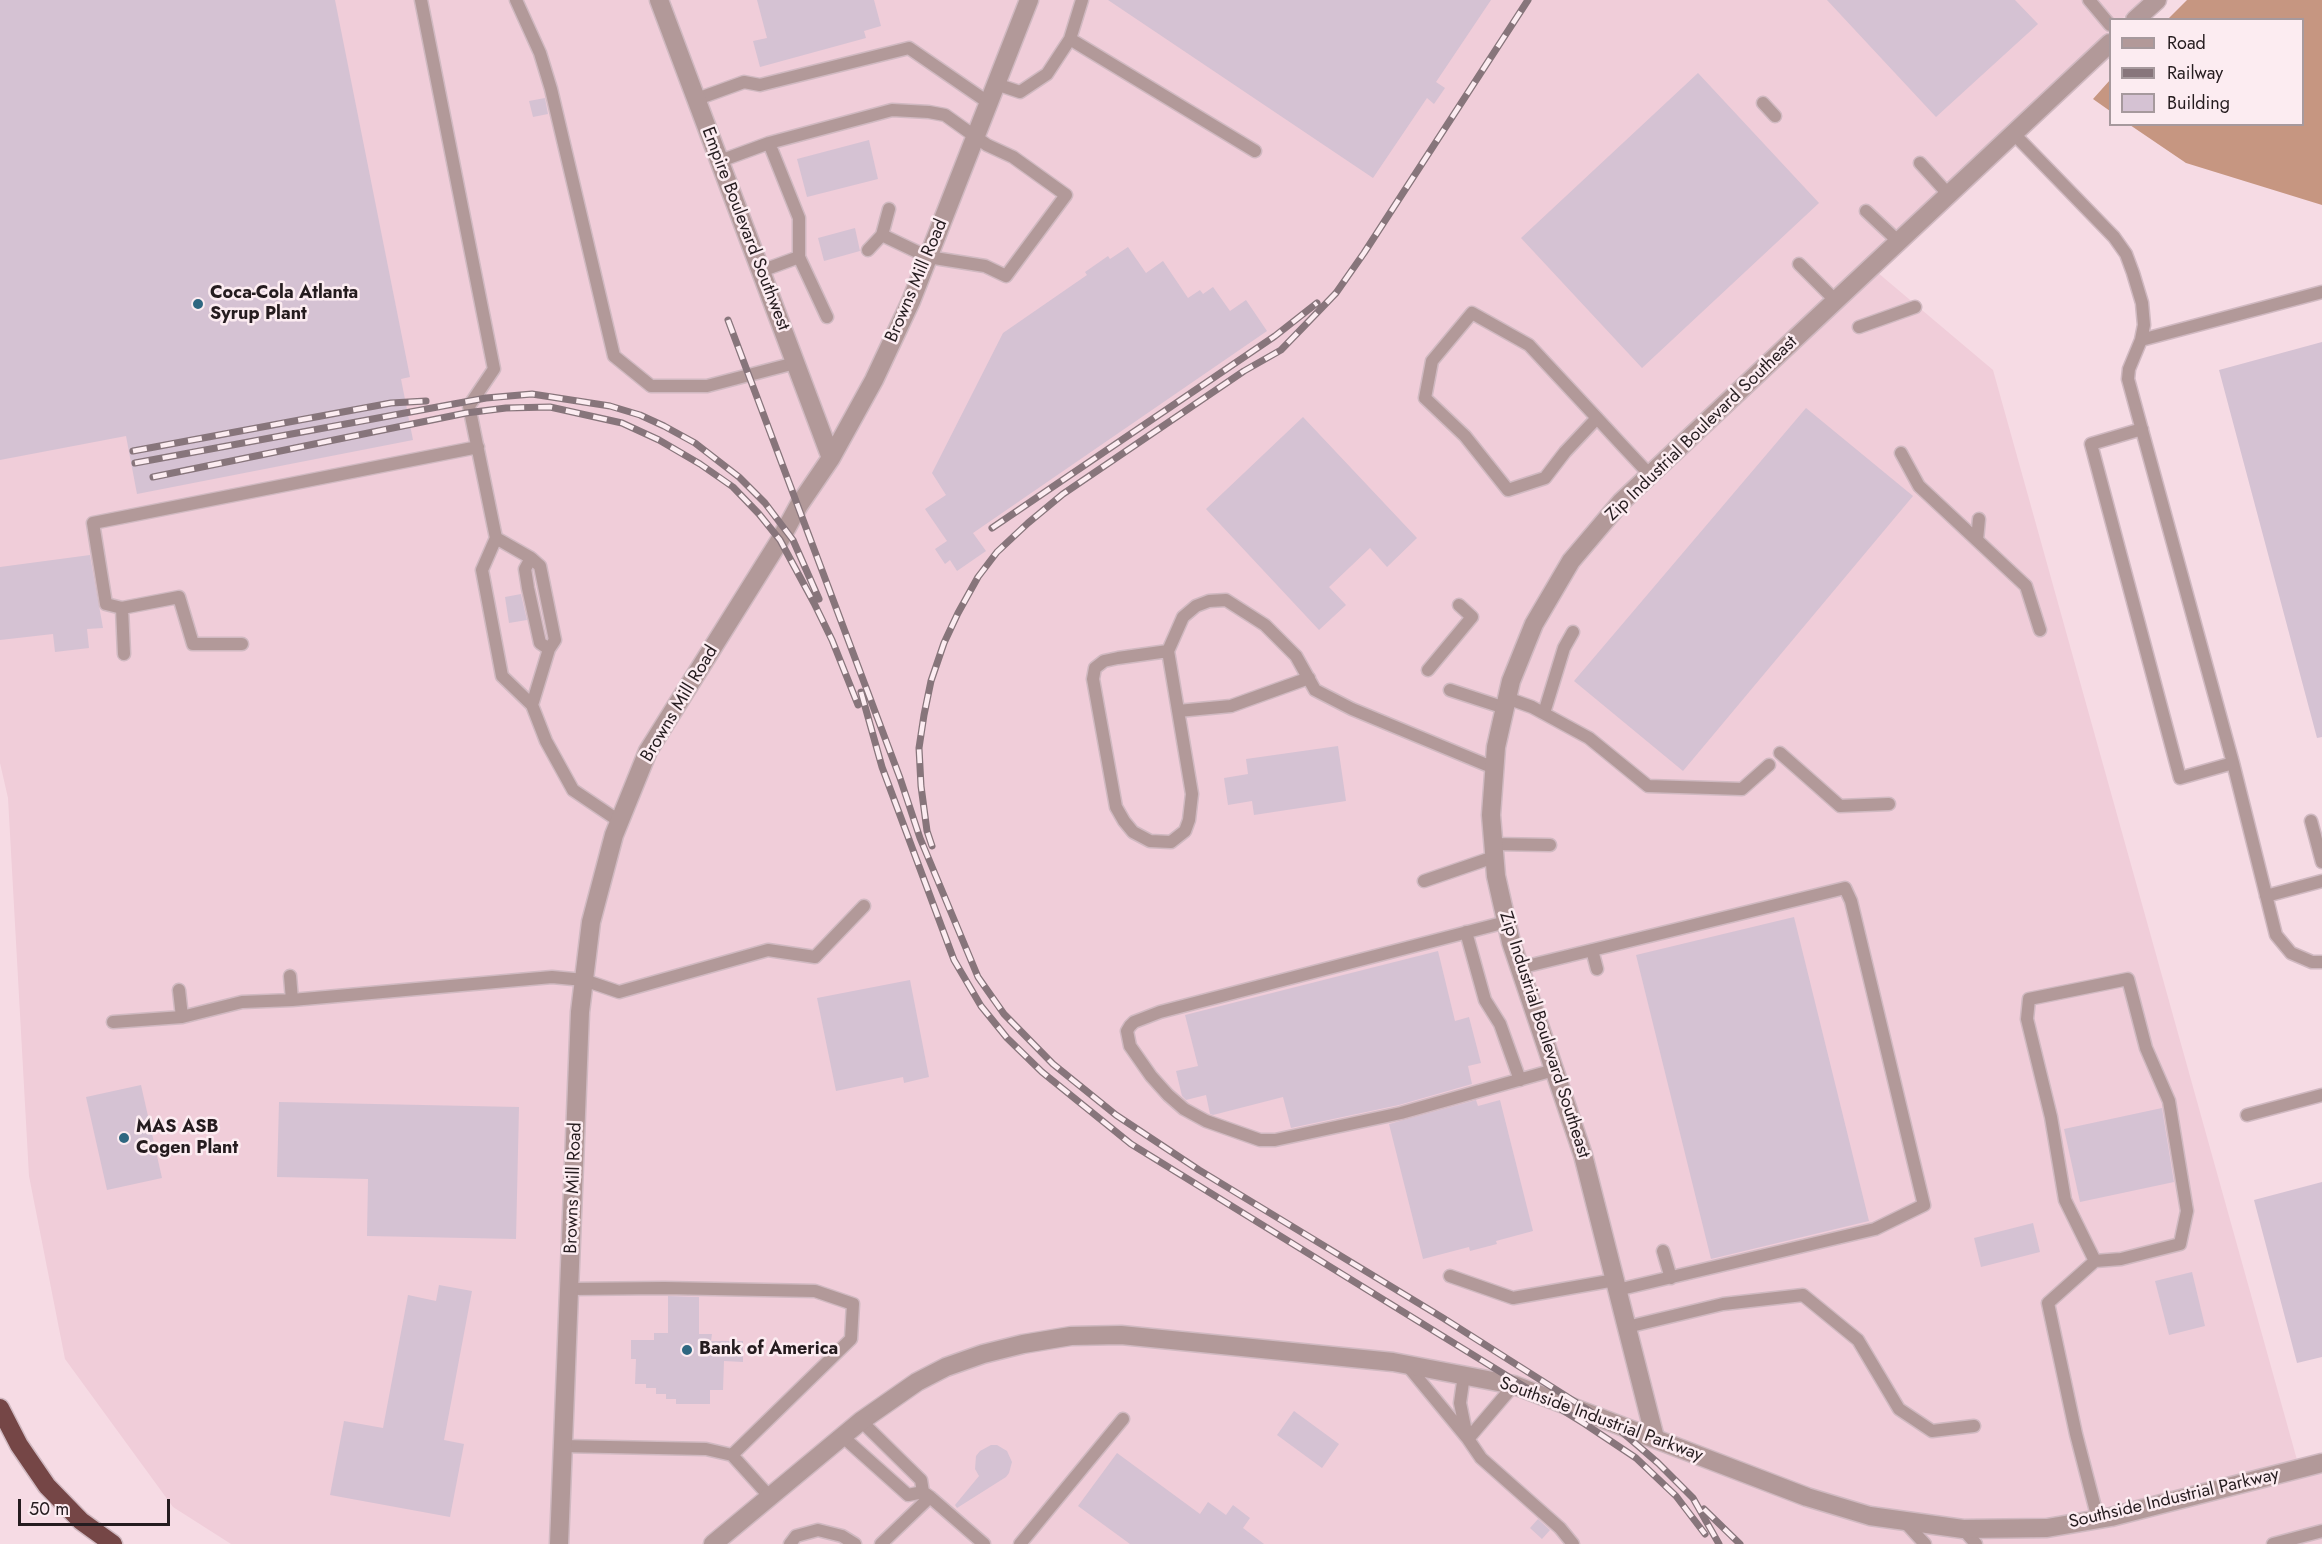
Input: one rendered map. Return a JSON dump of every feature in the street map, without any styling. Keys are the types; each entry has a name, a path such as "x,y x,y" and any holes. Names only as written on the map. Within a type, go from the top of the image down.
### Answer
{"highway":[{"path":"0,1408 19,1445 47,1486 81,1521 113,1544"}],"street":[{"name":"Empire Boulevard Southwest","path":"659,0 831,458"},
{"name":"Browns Mill Road","path":"559,1544 561,1446 570,1289 580,1012 591,922 614,835 648,751 831,458 874,380 911,302 1029,0"},
{"path":"2137,18 2157,0"},
{"name":"Zip Industrial Boulevard Southeast","path":"1655,1438 1583,1155 1519,968 1496,876 1491,815 1494,768 1496,747 1511,681 1534,624 1571,561 1621,502 2109,44"},
{"name":"Southside Industrial Parkway","path":"713,1544 842,1436 917,1382 946,1368 1003,1349 1071,1336 1121,1335 1407,1365 1514,1385 1807,1497 1870,1516 1962,1529 2047,1528 2098,1519 2322,1463"}],"lane":[{"path":"421,0 494,369 469,405 496,538 482,570 502,676 532,705 546,741 573,790 619,821"},
{"path":"516,0 540,53 551,89 614,356 651,386 707,386 795,363"},
{"path":"996,84 1020,92 1047,74 1070,39 1082,0"},
{"path":"2089,0 2109,24"},
{"path":"1070,39 1255,151"},
{"path":"697,99 744,82 760,86 909,48 989,103"},
{"path":"1763,103 1775,116"},
{"path":"720,161 769,143 892,110 945,115 987,145 1013,157 1066,195 1006,276 985,266 928,257 882,235"},
{"path":"2014,134 2114,237 2126,254 2142,303 2144,325 2128,378 2233,763 2276,935 2291,953 2313,962 2322,962"},
{"path":"769,143 799,218 799,257 827,317"},
{"path":"1920,163 1949,195"},
{"path":"868,250 882,235 889,209"},
{"path":"1866,211 1899,242"},
{"path":"761,271 799,257"},
{"path":"1799,264 1836,301"},
{"path":"2141,340 2322,292"},
{"path":"1859,327 1914,307"},
{"path":"1598,418 1565,452 1545,478 1508,490 1465,436 1425,398 1432,361 1472,313 1529,345 1598,418 1650,475"},
{"path":"2142,429 2091,444 2180,778 2233,763"},
{"path":"242,644 193,644 178,597 122,608 106,604 93,523 478,447"},
{"path":"1901,453 1919,486 2026,586 2040,630"},
{"path":"1977,540 1979,519"},
{"path":"496,538 531,558 540,566 555,640 549,650 532,705"},
{"path":"1168,651 1104,661 1095,668 1093,679 1116,807 1133,832 1150,841 1171,842 1185,831 1189,820 1192,794 1168,651 1183,617 1196,606 1209,601 1226,600 1265,626 1296,656 1315,690 1352,710 1494,768"},
{"path":"1428,670 1472,617 1459,605"},
{"path":"122,608 124,654"},
{"path":"1544,713 1564,648 1573,632"},
{"path":"1178,711 1231,706 1309,678"},
{"path":"1450,690 1544,713 1589,738 1647,786 1742,789 1768,765"},
{"path":"1780,753 1840,806 1889,804"},
{"path":"2311,821 2322,862"},
{"path":"1425,881 1494,851 1550,845"},
{"path":"2266,896 2322,881"},
{"path":"1450,1276 1513,1298 1671,1278 1875,1229 1924,1206 1851,901 1845,888 1519,968"},
{"path":"113,1022 182,1017 242,1002 292,1000 552,977 584,980 619,992 768,950 815,957 864,906"},
{"path":"1506,922 1160,1012 1134,1022 1127,1030 1130,1046 1150,1076 1184,1109 1206,1121 1260,1140 1275,1140 1440,1103 1554,1070"},
{"path":"1467,932 1485,1000 1500,1024 1520,1080"},
{"path":"1592,950 1597,969"},
{"path":"290,976 292,1000"},
{"path":"2095,1261 2065,1200 2051,1117 2027,1019 2029,999 2128,979 2146,1048 2169,1101 2187,1211 2180,1244 2121,1259 2095,1261 2048,1303 2076,1434 2098,1519"},
{"path":"179,990 182,1017"},
{"path":"2247,1115 2322,1095"},
{"path":"1663,1251 1671,1278"},
{"path":"570,1289 814,1291 853,1304 851,1339 732,1455"},
{"path":"1627,1327 1723,1304 1803,1295 1858,1340 1899,1409 1932,1431 1974,1426"},
{"path":"1407,1365 1468,1438 1481,1458 1560,1528 1573,1544"},
{"path":"1464,1376 1460,1403 1468,1438"},
{"path":"1468,1438 1514,1385"},
{"path":"1020,1544 1123,1419"},
{"path":"861,1421 921,1480 927,1495 984,1544"},
{"path":"842,1436 908,1495 927,1495"},
{"path":"561,1446 706,1449 732,1455 769,1496"},
{"path":"881,1544 927,1495"},
{"path":"1903,1520 1925,1544"},
{"path":"1962,1529 1976,1544"},
{"path":"790,1544 796,1536 818,1530 842,1536 855,1544"},
{"path":"2273,1544 2322,1531"}],"shaded area":[{"path":"0,0 2142,0 2123,18 2109,18 2109,32 1970,166 1871,267 1993,370 2299,1467 2322,1461 2322,1544 231,1544 173,1507 65,1359 29,1176 8,798 0,763"},
{"path":"2187,0 2322,0 2322,205 2186,163 2131,126 2304,126 2304,18 2169,18"},
{"path":"2109,81 2109,110 2093,99"}],"building":[{"name":"Coca-Cola Atlanta Syrup Plant","path":"0,0 335,0 410,377 401,379 413,440 137,494 126,436 0,460"},
{"path":"757,0 874,0 881,26 864,31 866,38 760,67 753,41 767,38"},
{"path":"1108,0 1491,0 1436,82 1445,88 1434,104 1427,98 1373,178"},
{"path":"1827,0 2015,0 2038,24 1936,117"},
{"path":"1698,73 1819,203 1642,368 1521,238"},
{"path":"545,98 548,114 533,117 529,101"},
{"path":"869,140 878,179 807,197 797,159"},
{"path":"855,228 860,251 824,261 818,238"},
{"path":"1128,247 1146,273 1163,261 1188,298 1200,290 1203,294 1213,287 1230,311 1246,300 1267,331 973,533 986,551 957,571 950,560 945,564 935,549 947,541 925,509 946,495 932,473 1003,333 1087,275 1085,272 1108,256 1110,259"},
{"path":"2322,342 2322,737 2317,738 2219,370"},
{"path":"1806,408 1913,496 1683,771 1574,681"},
{"path":"1303,417 1417,538 1387,567 1370,548 1329,587 1346,605 1319,630 1206,509"},
{"path":"90,555 103,628 87,629 89,648 55,652 53,634 0,640 0,567"},
{"path":"521,594 527,620 509,623 505,597"},
{"path":"1338,746 1346,801 1254,815 1252,801 1228,805 1224,778 1248,774 1246,759"},
{"path":"1794,917 1869,1221 1711,1259 1636,955"},
{"path":"1438,951 1455,1021 1469,1017 1481,1063 1468,1066 1472,1084 1399,1105 1291,1128 1283,1097 1213,1115 1210,1114 1206,1095 1186,1100 1182,1096 1176,1071 1198,1066 1185,1015"},
{"path":"910,980 929,1077 904,1083 903,1077 836,1091 817,998"},
{"name":"MAS ASB Cogen Plant","path":"141,1085 162,1178 107,1190 86,1097"},
{"path":"1476,1100 1478,1106 1500,1100 1533,1231 1470,1251 1469,1247 1423,1259 1389,1124"},
{"path":"279,1102 519,1107 516,1239 367,1236 368,1179 277,1177"},
{"path":"2162,1108 2174,1182 2080,1202 2064,1129"},
{"path":"2322,1182 2322,1357 2297,1363 2254,1200"},
{"path":"2033,1223 2040,1252 1981,1267 1974,1238"},
{"path":"2192,1272 2205,1326 2169,1335 2155,1281"},
{"path":"439,1285 472,1291 444,1440 464,1444 450,1517 330,1495 344,1421 383,1428 408,1295 436,1301"},
{"name":"Bank of America","path":"668,1296 699,1297 699,1334 712,1334 711,1341 743,1341 743,1362 724,1361 723,1390 710,1390 710,1404 676,1404 676,1399 666,1399 666,1394 656,1394 656,1388 646,1388 646,1384 635,1384 636,1359 631,1359 631,1340 654,1340 654,1333 668,1333"},
{"path":"1294,1411 1339,1444 1322,1468 1277,1435"},
{"path":"991,1445 997,1445 1007,1451 1012,1462 1009,1473 957,1508 955,1505 979,1476 975,1469 976,1456"},
{"path":"1117,1453 1200,1514 1208,1502 1226,1515 1233,1505 1250,1518 1243,1528 1264,1544 1130,1544 1078,1506"},
{"path":"1538,1519 1550,1530 1542,1539 1530,1528"}],"railway":[{"path":"932,846 927,831 921,786 919,748 924,715 931,681 944,643 978,577 997,552 1063,494 1244,371 1281,350 1336,293 1528,0"},
{"path":"992,528 1275,336 1317,303"},
{"path":"728,320 900,778 920,838 978,977 1004,1014 1053,1064 1116,1115 1199,1170 1443,1318 1621,1431 1693,1498 1719,1544"},
{"path":"135,463 486,398 532,394 610,406 640,415 695,443 739,477 765,503 793,540 819,599"},
{"path":"133,451 391,403 426,401"},
{"path":"153,477 466,413 506,408 550,407 622,423 659,440 700,464 733,487 759,514 780,540 814,603 832,640 858,705"},
{"path":"861,692 882,767 954,960 981,1006 1007,1038 1042,1072 1131,1144 1585,1424 1636,1458 1676,1496 1705,1534"},
{"path":"1704,1509 1740,1544"}],"place":[{"name":"Coca-Cola Atlanta Syrup Plant","path":"198,304"},
{"name":"MAS ASB Cogen Plant","path":"124,1138"},
{"name":"Bank of America","path":"687,1350"}]}
